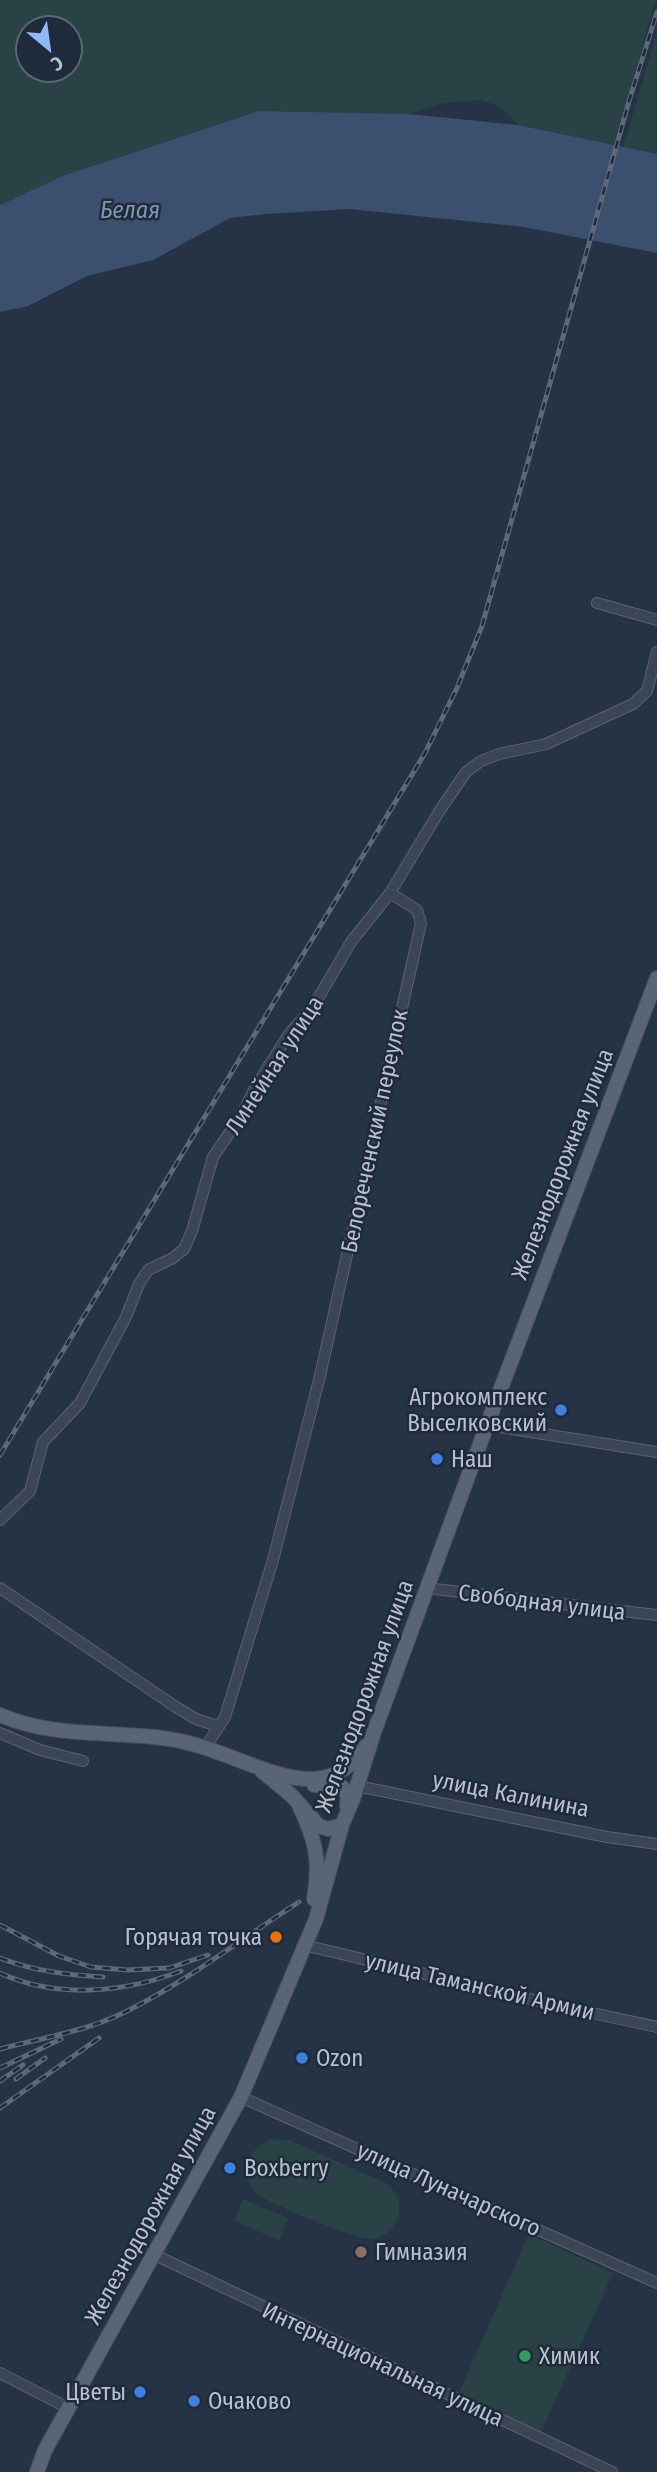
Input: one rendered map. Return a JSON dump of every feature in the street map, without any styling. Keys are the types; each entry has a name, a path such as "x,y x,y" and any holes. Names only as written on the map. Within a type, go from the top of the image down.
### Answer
{"main road":[{"name":"Железнодорожная улица","path":"37,2472 45,2449 241,2097 316,1919 344,1819 373,1732 657,978"},
{"path":"0,1715 63,1732 166,1737 205,1748 307,1784 342,1787 348,1795 344,1819 328,1829 319,1826 281,1786 255,1766"},
{"path":"288,1777 316,1779 339,1772 357,1759 373,1732"},
{"path":"298,1803 313,1836 317,1855 314,1897 304,1944"}],"street":[{"path":"597,603 657,620"},
{"path":"390,892 466,772 481,761 499,754 546,744 633,704 646,691 657,652"},
{"name":"Линейная улица","path":"0,1520 30,1491 43,1442 80,1403 148,1270 173,1258 184,1249 192,1231 212,1157 241,1116 256,1086 289,1034 313,1007 351,942 390,892"},
{"name":"Белореченский переулок","path":"205,1748 225,1717 273,1560 320,1376 421,923 417,910 390,892"},
{"path":"487,1425 657,1452"},
{"path":"0,1588 176,1707 196,1719 217,1726"},
{"name":"Свободная улица","path":"426,1588 657,1615"},
{"path":"0,1733 40,1750 83,1761"},
{"name":"улица Калинина","path":"357,1786 607,1837 657,1844"},
{"name":"улица Таманской Армии","path":"304,1944 657,2027"},
{"name":"улица Луначарского","path":"241,2097 657,2283"},
{"name":"Интернациональная улица","path":"153,2258 595,2472"},
{"name":"Интернациональная улица","path":"153,2258 612,2472"},
{"path":"0,2373 68,2408"}],"green space":[{"path":"0,0 656,0 613,146 518,125 502,108 482,100 443,103 409,114 259,111 65,175 0,205"},
{"path":"657,32 657,154 623,148"},
{"path":"274,2139 289,2140 386,2183 399,2202 394,2225 380,2237 363,2238 312,2220 256,2193 247,2177 248,2161 258,2147"},
{"path":"243,2199 288,2218 279,2240 234,2221"},
{"name":"Химик","path":"529,2234 613,2273 540,2434 459,2393"}],"water":[{"name":"Белая","path":"259,111 409,114 518,125 657,154 657,253 524,227 350,209 266,214 230,218 153,260 87,276 28,306 0,312 0,205 65,175"}],"railway":[{"path":"0,1455 425,753 457,688 482,626 629,101 657,12"},
{"path":"0,2049 78,2030 123,2013 191,1974 299,1902"},
{"path":"0,1925 59,1956 91,1967 127,1970 169,1968 208,1955"},
{"path":"0,1958 51,1972 103,1977"},
{"path":"0,1973 44,1987 90,1990 137,1984 181,1971"},
{"path":"0,2108 99,2038"},
{"path":"0,2068 61,2039"},
{"path":"16,2079 45,2058"},
{"path":"0,2081 23,2065"}],"place":[{"name":"Агрокомплекс Выселковский","path":"561,1410"},
{"name":"Наш","path":"437,1459"},
{"name":"Горячая точка","path":"276,1937"},
{"name":"Ozon","path":"302,2058"},
{"name":"Boxberry","path":"230,2168"},
{"name":"Гимназия","path":"361,2252"},
{"name":"Химик","path":"525,2356"},
{"name":"Цветы","path":"140,2392"},
{"name":"Очаково","path":"194,2401"}]}
